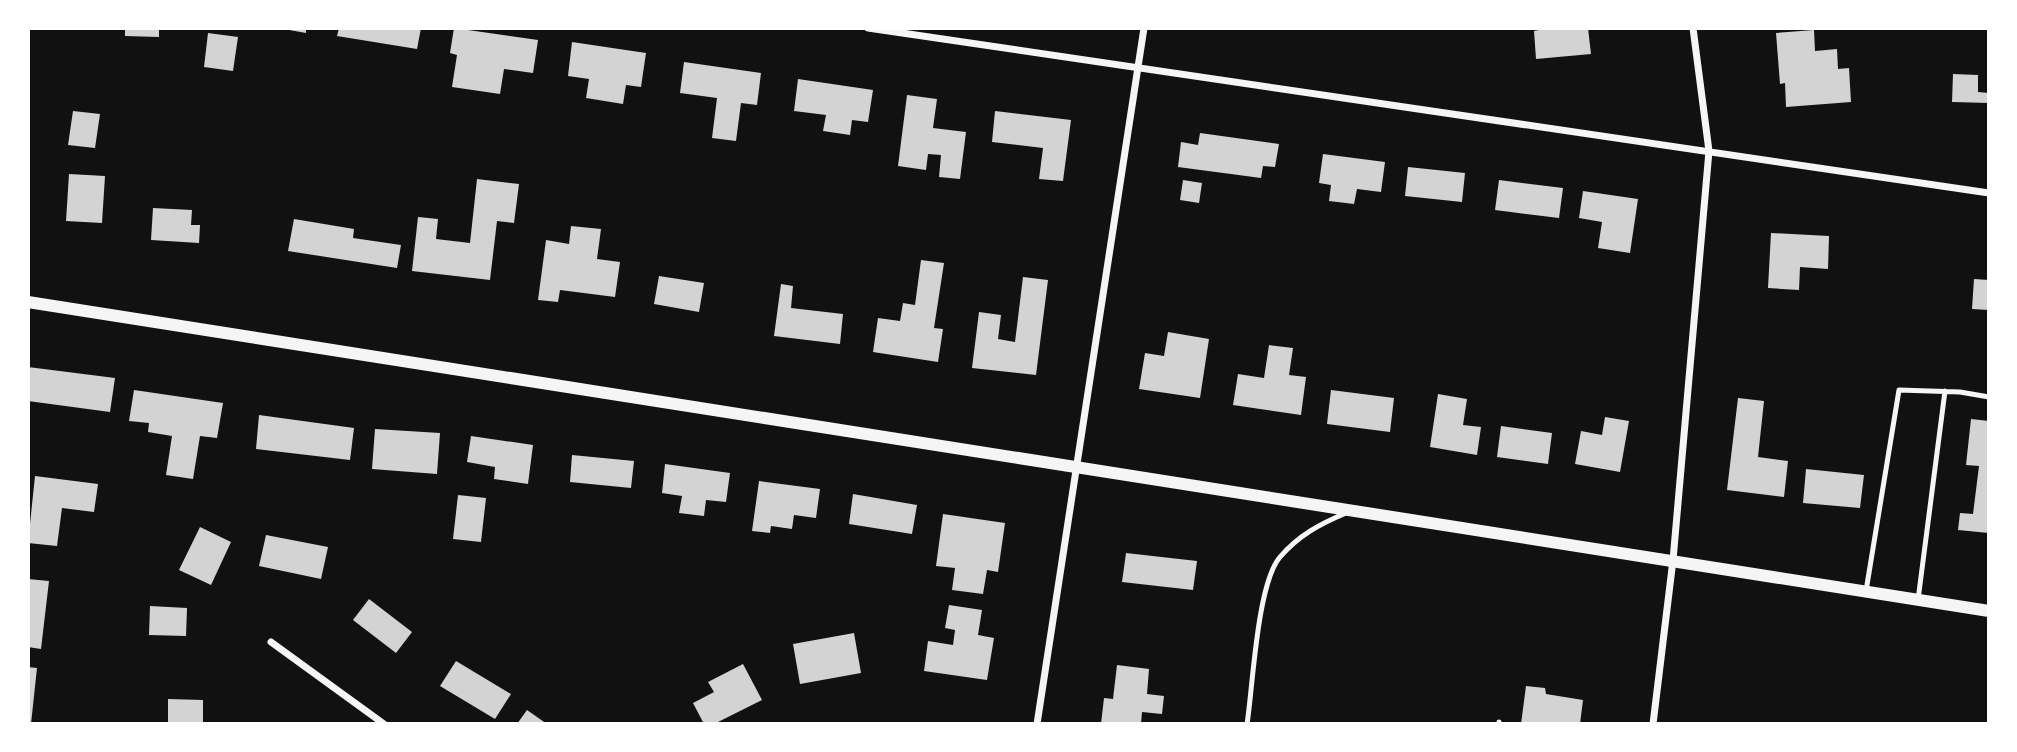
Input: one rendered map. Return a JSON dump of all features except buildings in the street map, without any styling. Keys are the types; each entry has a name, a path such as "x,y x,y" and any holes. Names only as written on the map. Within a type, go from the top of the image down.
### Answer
{"street":[{"path":"868,28 1989,193"},
{"path":"1037,724 1144,28"},
{"path":"1653,724 1673,560 1709,151 1693,28"},
{"path":"28,302 1989,611"},
{"path":"271,642 384,724"}],"lane":[{"path":"1866,592 1899,390 1945,391 1989,397"},
{"path":"1919,600 1945,391"},
{"path":"1247,724 1266,588 1279,559 1310,529 1352,511"}]}
